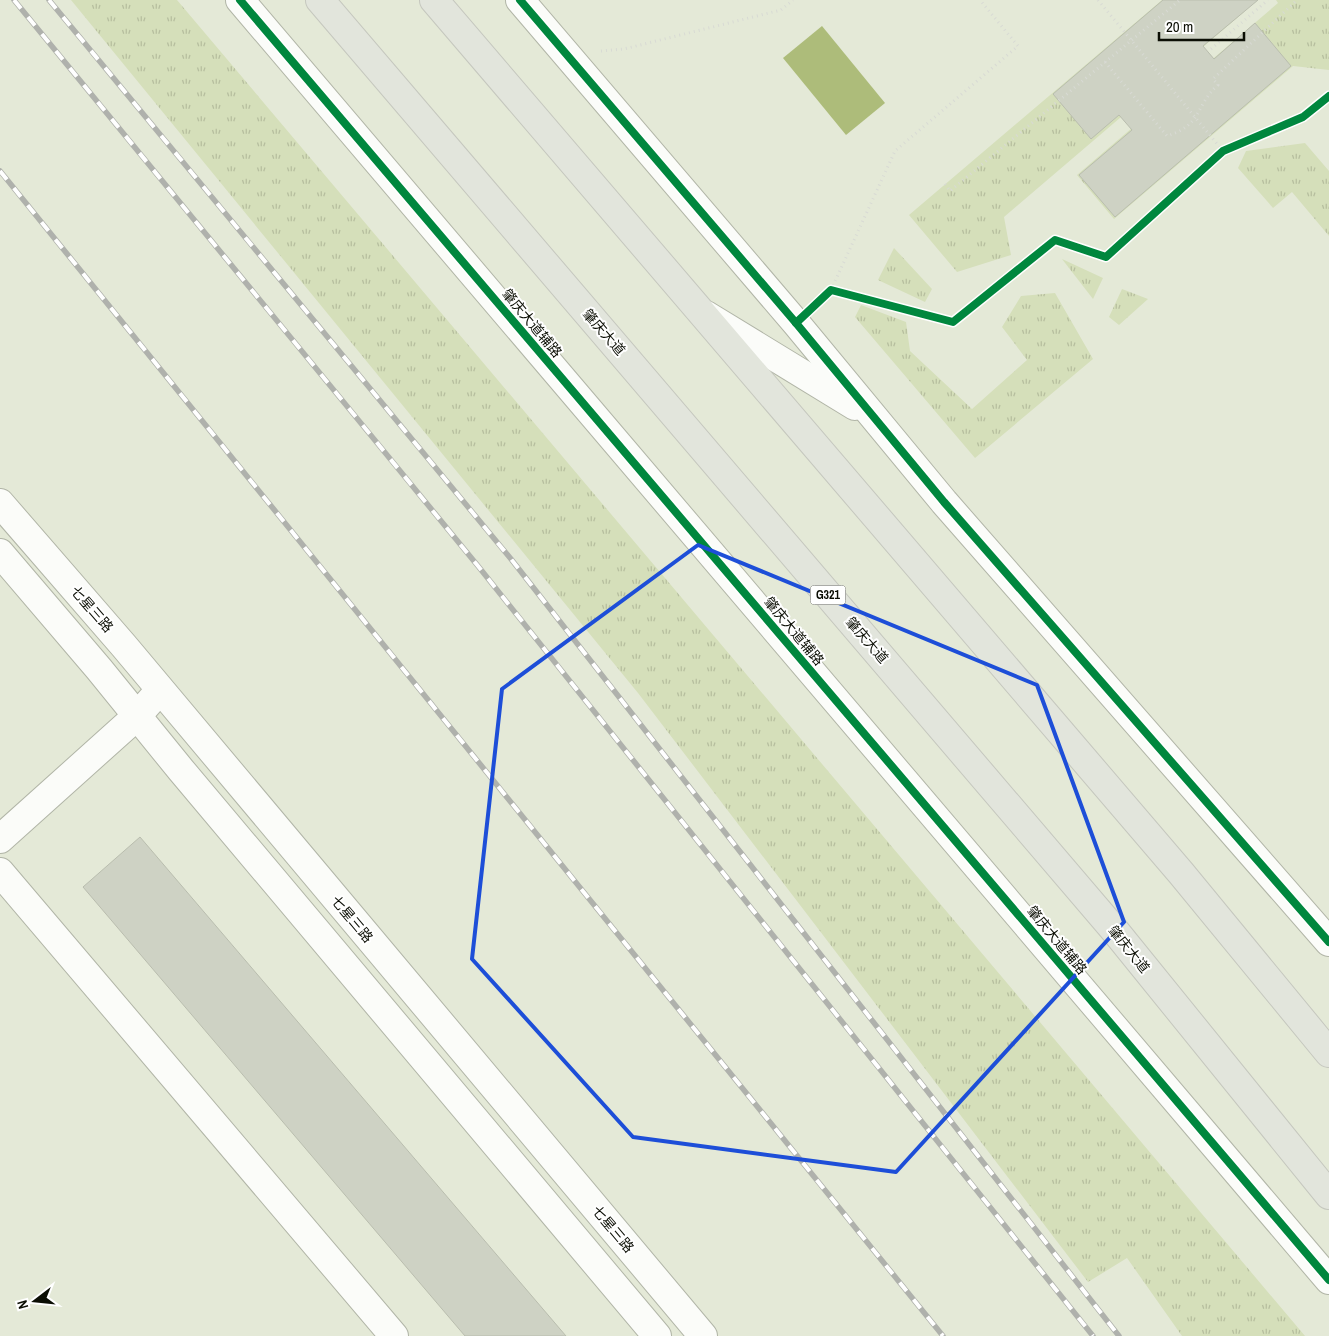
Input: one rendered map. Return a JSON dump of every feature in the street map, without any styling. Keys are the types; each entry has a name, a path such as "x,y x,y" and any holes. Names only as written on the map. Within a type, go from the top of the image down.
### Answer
{"highway":[{"name":"肇庆大道","path":"320,0 1116,932 1329,1196"},
{"path":"434,0 1181,873 1329,1053"}],"street":[{"name":"肇庆大道辅路","path":"240,0 1329,1280"},
{"path":"520,0 796,322 944,502 1329,942"},
{"path":"701,312 874,417"},
{"name":"七星三路","path":"0,503 160,690 703,1336"},
{"path":"0,554 657,1336"},
{"path":"0,839 137,716 160,690"},
{"path":"0,872 394,1336"}],"path":[{"path":"624,49 781,10 793,0"},
{"path":"796,322 831,290 896,151 1018,46 980,0"},
{"path":"1098,0 1223,151"},
{"path":"945,184 950,191 1180,0"},
{"path":"1212,49 1268,0"},
{"path":"1105,62 1167,136 1184,131 1198,114 1212,90 1218,85 1213,79 1297,0"},
{"path":"1216,157 1232,147"},
{"path":"831,290 840,293"}],"highlighted area":[{"path":"698,545 1037,685 1124,922 896,1172 633,1137 472,959 502,689"}],"green space":[{"path":"71,0 177,0 1305,1336 1182,1336 1127,1258 1088,1282 638,693"},
{"path":"1162,0 1234,0 1244,12 1004,217 1011,255 957,272 909,215"},
{"path":"1276,0 1329,0 1329,70 1293,66 1114,219 1077,175 1278,3"},
{"path":"1305,143 1329,171 1329,236 1292,192 1273,208 1238,168 1246,151"},
{"path":"894,248 932,289 925,302 878,280"},
{"path":"1062,259 1103,278 1093,299"},
{"path":"1122,289 1148,299 1119,325 1109,317"},
{"path":"1055,293 1093,359 975,458 855,317 861,305 906,322 910,351 972,409 1027,360 1002,327 1021,296"}],"shaded area":[{"path":"822,26 885,103 846,135 783,58"}],"building":[{"path":"1163,0 1258,0 1203,46 1214,59 1255,23 1291,66 1115,217 1079,175 1132,130 1119,115 1091,139 1053,94"},
{"path":"140,837 566,1336 465,1336 83,887"}],"railway":[{"path":"14,0 478,566 1093,1336"},
{"path":"49,0 511,559 1119,1336"},
{"path":"0,171 943,1336"}],"cycle path":[{"path":"240,0 1329,1280"},
{"path":"520,0 796,323 944,502 1329,942"},
{"path":"796,323 831,290 953,322 1055,240 1106,257 1223,151 1303,117 1329,96"}]}
